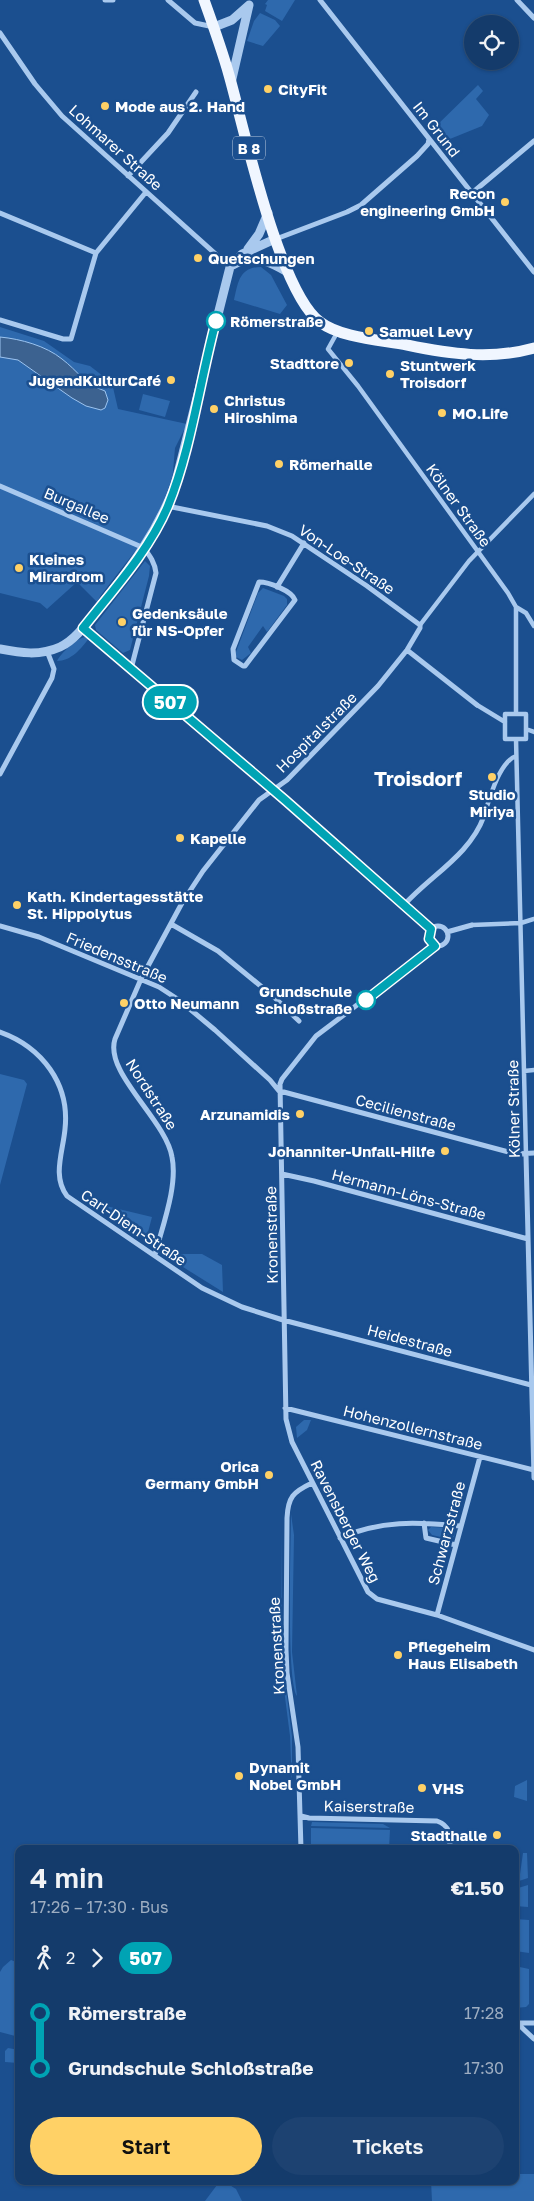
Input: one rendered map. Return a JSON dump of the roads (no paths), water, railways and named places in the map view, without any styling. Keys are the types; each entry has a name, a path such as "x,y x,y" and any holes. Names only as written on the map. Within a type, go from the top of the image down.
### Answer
{"main road":[{"name":"B 8","path":"204,0 231,83 275,239 289,273 309,312 319,321 338,331 421,348 468,355 500,355 534,348"}],"street":[{"path":"105,0 113,0"},
{"path":"168,0 195,23 214,27 229,22 250,3"},
{"name":"Im Grund","path":"320,0 534,272"},
{"path":"517,0 534,18"},
{"path":"231,83 250,3"},
{"name":"Lohmarer Straße","path":"0,33 47,99 62,116 230,267"},
{"path":"128,176 168,133 196,92"},
{"path":"246,251 347,212 361,204 417,156 428,144 429,139"},
{"path":"472,193 534,141"},
{"path":"0,320 63,339 72,338 96,253 146,192"},
{"path":"0,648 28,653 47,651 68,642 83,628 144,548 167,506 182,462 230,267 259,234 268,212"},
{"path":"0,214 96,253"},
{"path":"230,267 241,261 260,260 270,262 289,273"},
{"name":"Kölner Straße","path":"338,331 328,349 358,386 508,593 516,607 526,613 534,626"},
{"name":"Burgallee","path":"0,486 144,548"},
{"name":"Hospitalstraße","path":"141,979 189,890 228,837 259,800 287,780 364,700 408,650 419,632 420,625 454,579 534,494"},
{"name":"Von-Loe-Straße","path":"167,506 267,526 304,543 420,625"},
{"path":"277,587 304,543"},
{"path":"131,669 156,573 154,563 144,548"},
{"path":"263,582 277,587 293,596 295,600 245,666 241,666 233,658 233,649 257,584 263,582"},
{"path":"516,607 516,714"},
{"path":"83,628 273,790 431,929"},
{"path":"408,650 477,705 505,722"},
{"path":"0,774 2,767 52,678 54,669 47,651"},
{"path":"505,714 516,714 526,714 526,739 505,739 505,714"},
{"path":"526,729 534,732"},
{"name":"Kölner Straße","path":"516,739 534,1478"},
{"path":"404,905 467,846 480,829 503,767 511,758 516,756"},
{"path":"447,932 472,926 521,923 534,919"},
{"path":"171,924 218,950 274,997 299,1021"},
{"name":"Friedensstraße","path":"0,926 39,938 159,987 190,1008 254,1064 280,1091"},
{"path":"280,1091 282,1079 316,1036 435,946 442,946 447,941 447,932 442,927 431,929"},
{"path":"431,929 429,939 435,946"},
{"name":"Nordstraße","path":"141,979 112,1046 119,1069 163,1132 172,1155 172,1182 155,1256"},
{"name":"Carl-Diem-Straße","path":"0,1032 20,1041 34,1051 48,1065 58,1082 66,1123 58,1180 67,1196 216,1296 283,1320"},
{"path":"524,1071 534,1070"},
{"name":"Cecilienstraße","path":"280,1091 507,1152 526,1155"},
{"name":"Kronenstraße","path":"280,1091 285,1408"},
{"path":"526,1155 534,1153"},
{"name":"Hermann-Löns-Straße","path":"282,1174 528,1239"},
{"name":"Heidestraße","path":"283,1320 531,1385"},
{"name":"Hohenzollernstraße","path":"285,1408 534,1470"},
{"name":"Ravensberger Weg","path":"285,1408 292,1442 365,1588 371,1595 389,1603 437,1615 534,1650"},
{"name":"Schwarzstraße","path":"437,1615 480,1457"},
{"name":"Kronenstraße","path":"301,1845 298,1747 287,1666 287,1514 292,1496 312,1484"},
{"path":"424,1523 426,1538 456,1545"},
{"path":"340,1538 372,1526 424,1523 460,1526"},
{"name":"Kaiserstraße","path":"301,1816 437,1821 444,1823 449,1830 450,1845"},
{"path":"519,2024 534,2023"},
{"path":"519,2026 534,2039"}],"place":[{"name":"CityFit","path":"268,89"},
{"name":"Mode aus 2. Hand","path":"105,106"},
{"name":"Recon engineering GmbH","path":"505,202"},
{"name":"Quetschungen","path":"198,258"},
{"name":"Römerstraße","path":"216,321"},
{"name":"Samuel Levy","path":"369,331"},
{"name":"Stadttore","path":"349,363"},
{"name":"Stuntwerk Troisdorf","path":"390,374"},
{"name":"JugendKulturCafé","path":"171,380"},
{"name":"Christus Hiroshima","path":"214,409"},
{"name":"MO.Life","path":"442,413"},
{"name":"Römerhalle","path":"279,464"},
{"name":"Kleines Mirardrom","path":"19,568"},
{"name":"Gedenksäule für NS-Opfer","path":"122,622"},
{"name":"Studio Miriya","path":"492,777"},
{"name":"Kapelle","path":"180,838"},
{"name":"Kath. Kindertagesstätte St. Hippolytus","path":"17,905"},
{"name":"Grundschule Schloßstraße","path":"366,1000"},
{"name":"Otto Neumann","path":"124,1003"},
{"name":"Arzunamidis","path":"300,1114"},
{"name":"Johanniter-Unfall-Hilfe","path":"445,1151"},
{"name":"Orica Germany GmbH","path":"269,1475"},
{"name":"Pflegeheim Haus Elisabeth","path":"398,1655"},
{"name":"Dynamit Nobel GmbH","path":"239,1776"},
{"name":"VHS","path":"422,1788"},
{"name":"Stadthalle","path":"497,1835"}],"district":[{"name":"Troisdorf","path":"418,778"}]}
